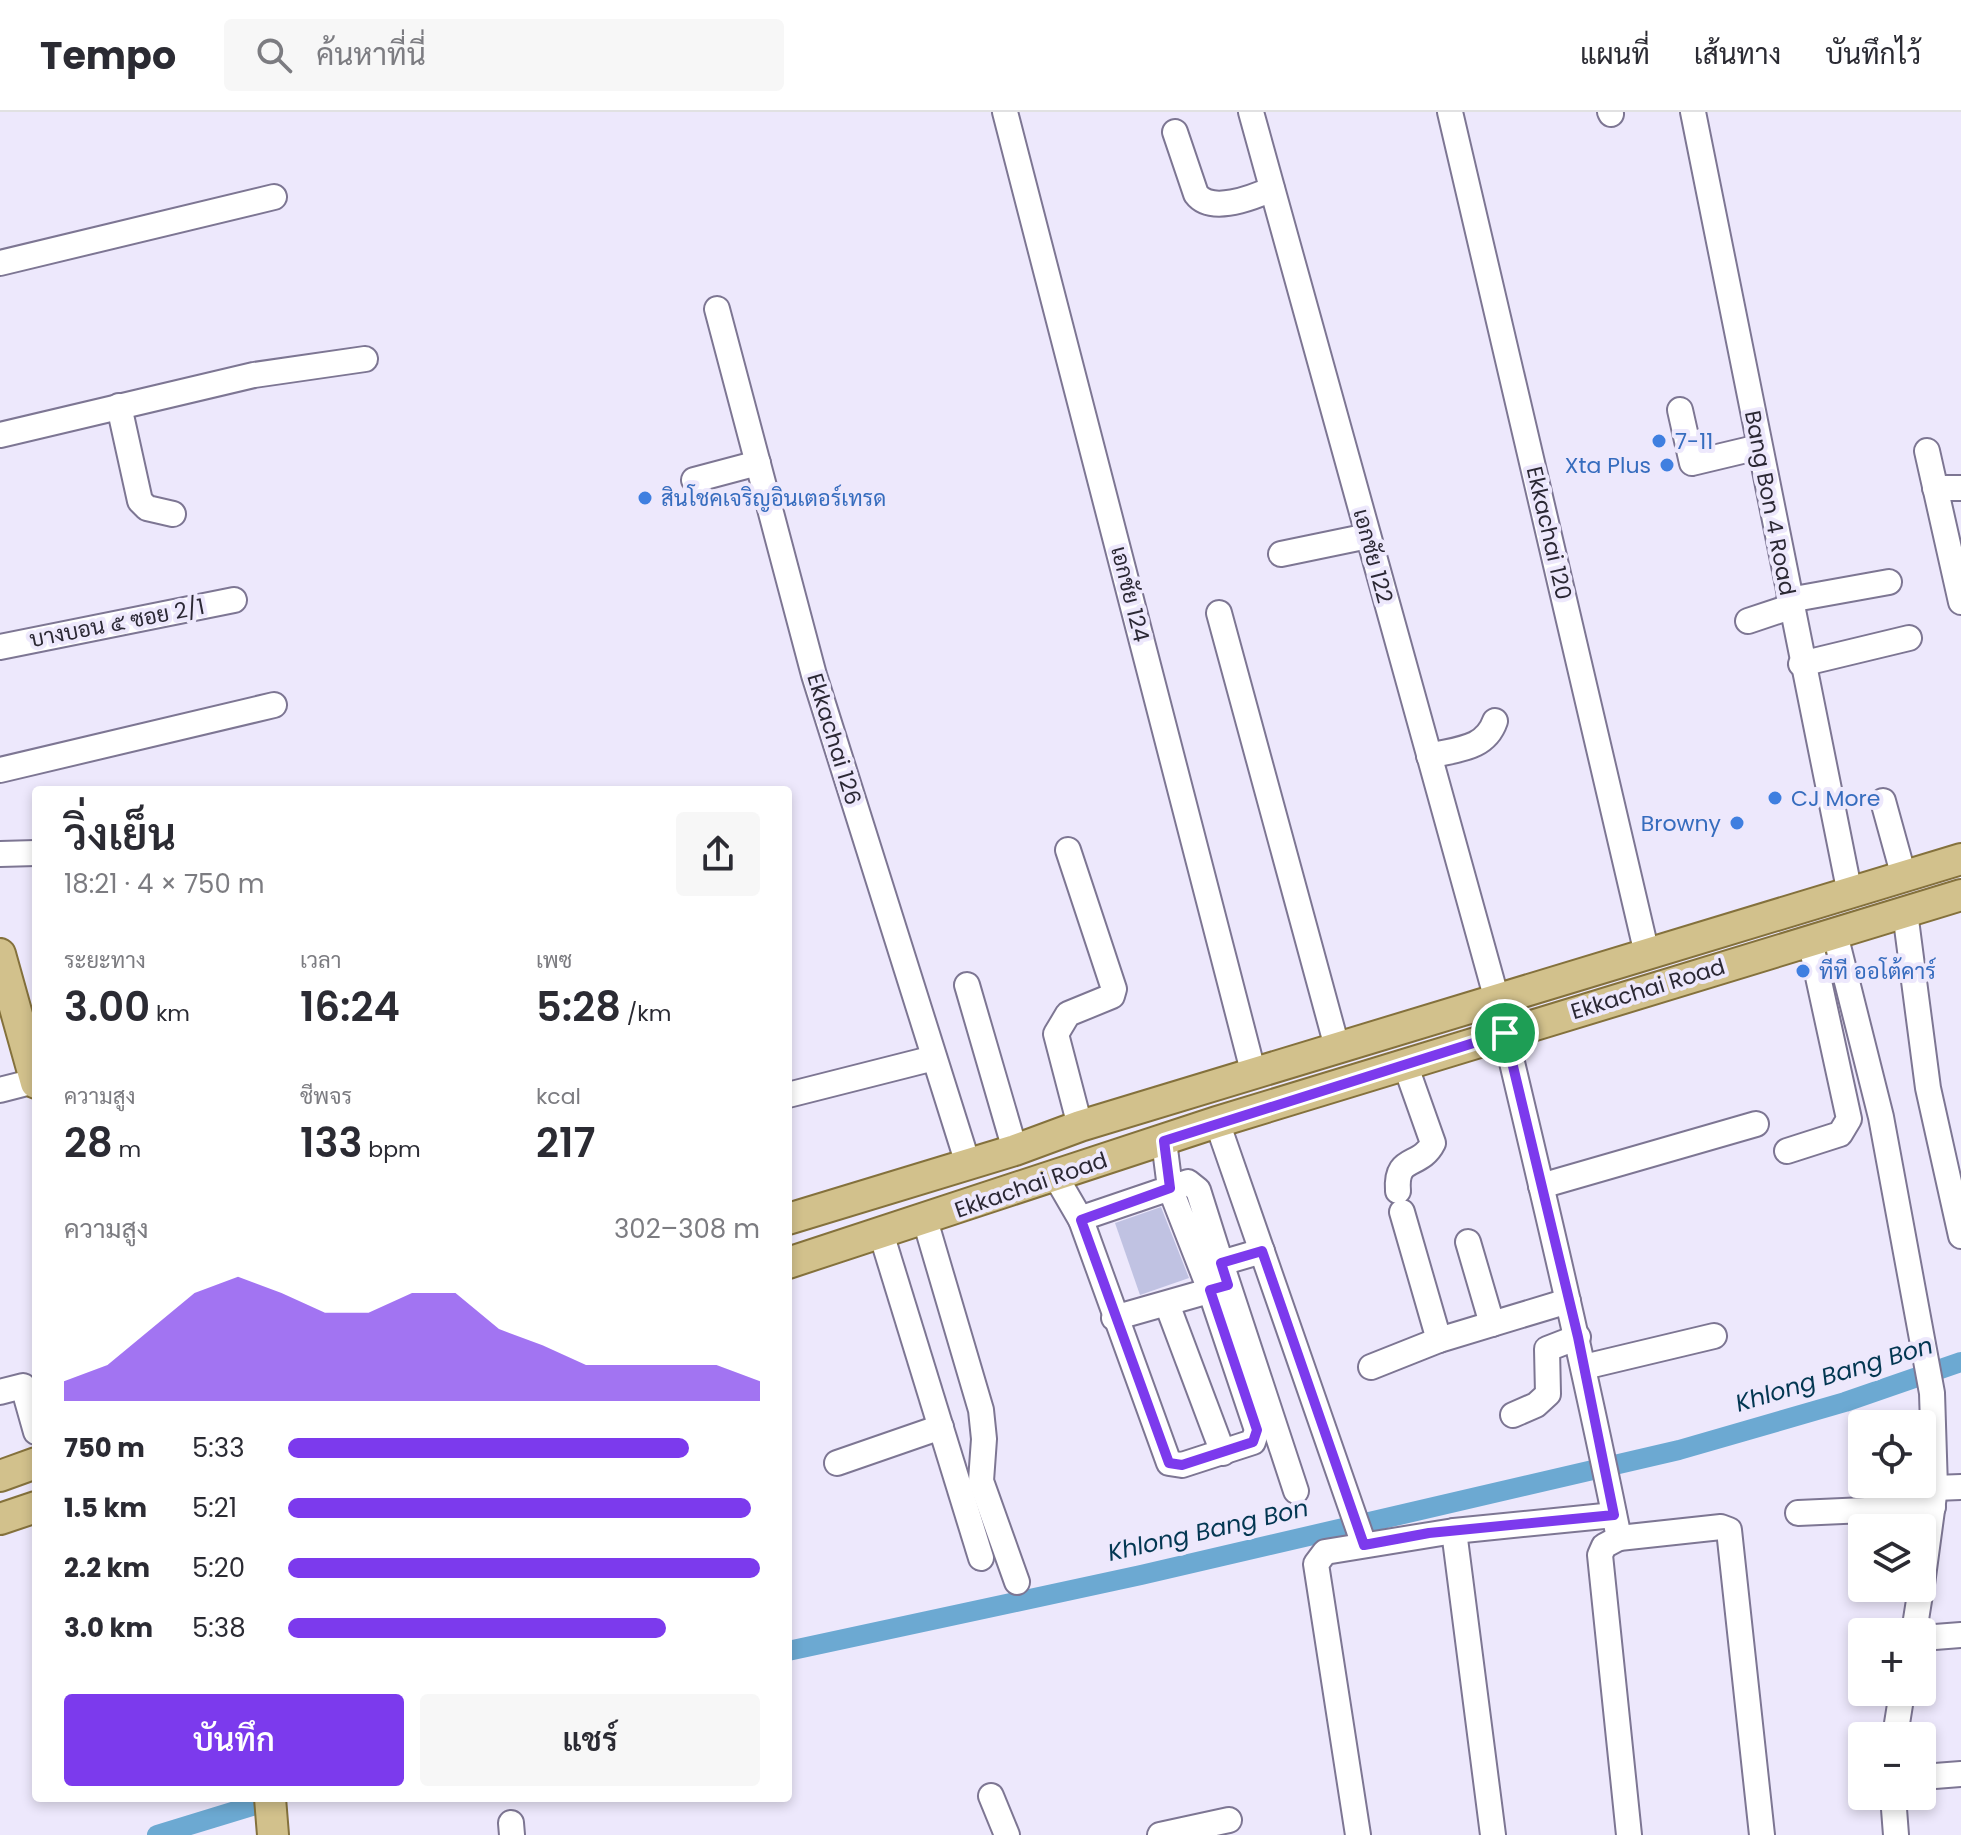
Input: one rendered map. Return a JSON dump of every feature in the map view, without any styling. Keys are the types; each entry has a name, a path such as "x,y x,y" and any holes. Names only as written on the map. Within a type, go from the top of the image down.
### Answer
{"main road":[{"name":"Ekkachai Road","path":"792,1218 1337,1047 1961,859"},
{"name":"Ekkachai Road","path":"792,1262 1217,1122 1961,895"},
{"path":"1,958 32,1068"},
{"path":"0,1476 32,1464"},
{"path":"0,1519 32,1508"},
{"path":"270,1802 273,1835"}],"street":[{"name":"เอกชัย 124","path":"1005,112 1254,1075"},
{"name":"เอกชัย 122","path":"1251,112 1497,1000"},
{"name":"Ekkachai 120","path":"1450,112 1647,954"},
{"name":"Bang Bon 4 Road","path":"1693,112 1801,664 1850,894"},
{"path":"1175,132 1196,194 1202,202 1213,205 1272,189"},
{"path":"0,263 274,197"},
{"name":"Ekkachai 126","path":"717,309 814,675 968,1164"},
{"path":"0,435 254,375 365,359"},
{"path":"119,406 140,501 147,508 173,514"},
{"path":"1680,410 1692,463 1759,447"},
{"path":"1927,451 1961,602"},
{"path":"694,480 758,463"},
{"path":"1935,488 1961,488"},
{"path":"1281,554 1368,536"},
{"path":"1748,621 1790,603 1889,582"},
{"name":"บางบอน ๕ ซอย 2/1","path":"0,647 234,600"},
{"path":"1219,613 1337,1047"},
{"path":"1801,664 1909,638"},
{"path":"0,770 274,705"},
{"path":"1429,756 1481,743 1490,736 1495,721"},
{"path":"1883,801 1904,877"},
{"path":"1068,850 1114,989 1112,996 1068,1014 1056,1034 1080,1126"},
{"path":"0,854 32,853"},
{"path":"1905,912 1928,1088 1961,1236"},
{"path":"1787,1151 1840,1134 1849,1119 1823,937"},
{"path":"1823,937 1881,1117 1932,1393 1932,1410"},
{"path":"967,985 1015,1150"},
{"path":"1505,1033 1578,1337 1616,1526 1600,1555 1629,1835"},
{"path":"792,1094 934,1058"},
{"path":"1405,1064 1433,1143 1425,1155 1401,1167 1397,1175 1400,1202 1439,1340"},
{"path":"0,1090 32,1083"},
{"path":"1217,1122 1362,1538"},
{"path":"1541,1186 1756,1124"},
{"path":"1164,1141 1170,1188"},
{"path":"1056,1177 1081,1220 1169,1463 1182,1465 1253,1442 1257,1430 1198,1190 1188,1182 1081,1220"},
{"path":"925,1220 981,1410 984,1439 981,1481 1017,1582"},
{"path":"881,1233 981,1558"},
{"path":"1468,1242 1492,1324"},
{"path":"1114,1318 1167,1304 1220,1280 1262,1251"},
{"path":"1220,1280 1296,1491"},
{"path":"1371,1367 1439,1340 1568,1301"},
{"path":"1167,1304 1223,1453"},
{"path":"1584,1367 1714,1336"},
{"path":"1513,1415 1536,1405 1548,1394 1547,1349 1578,1337"},
{"path":"20,1386 32,1420"},
{"path":"837,1463 941,1427"},
{"path":"1936,1496 1961,1487"},
{"path":"1798,1513 1926,1498"},
{"path":"1358,1835 1316,1564 1325,1552 1362,1538 1454,1531 1616,1526 1721,1527 1729,1530 1762,1835"},
{"path":"1454,1531 1493,1835"},
{"path":"1936,1637 1961,1635"},
{"path":"1936,1776 1961,1774"},
{"path":"991,1796 1007,1835"},
{"path":"1894,1810 1896,1835"},
{"path":"1160,1835 1229,1820"}],"building":[{"path":"1161,1207 1189,1278 1140,1295 1115,1223"}],"waterway":[{"name":"Khlong Bang Bon","path":"792,1650 1141,1575 1679,1450 1845,1402 1961,1362"},
{"name":"Khlong Bang Bon","path":"157,1835 265,1802"}],"place":[{"name":"7-11","path":"1659,441"},
{"name":"Xta Plus","path":"1667,465"},
{"name":"สินโชคเจริญอินเตอร์เทรด","path":"645,498"},
{"name":"CJ More","path":"1775,798"},
{"name":"Browny","path":"1737,823"},
{"name":"ทีที ออโต้คาร์","path":"1803,971"}],"route":[{"path":"1505,1033 1578,1337 1614,1515 1429,1533 1364,1545 1262,1251 1221,1263 1228,1285 1210,1290 1257,1430 1253,1442 1182,1465 1169,1463 1081,1220 1170,1188 1164,1141 1505,1033"}]}
